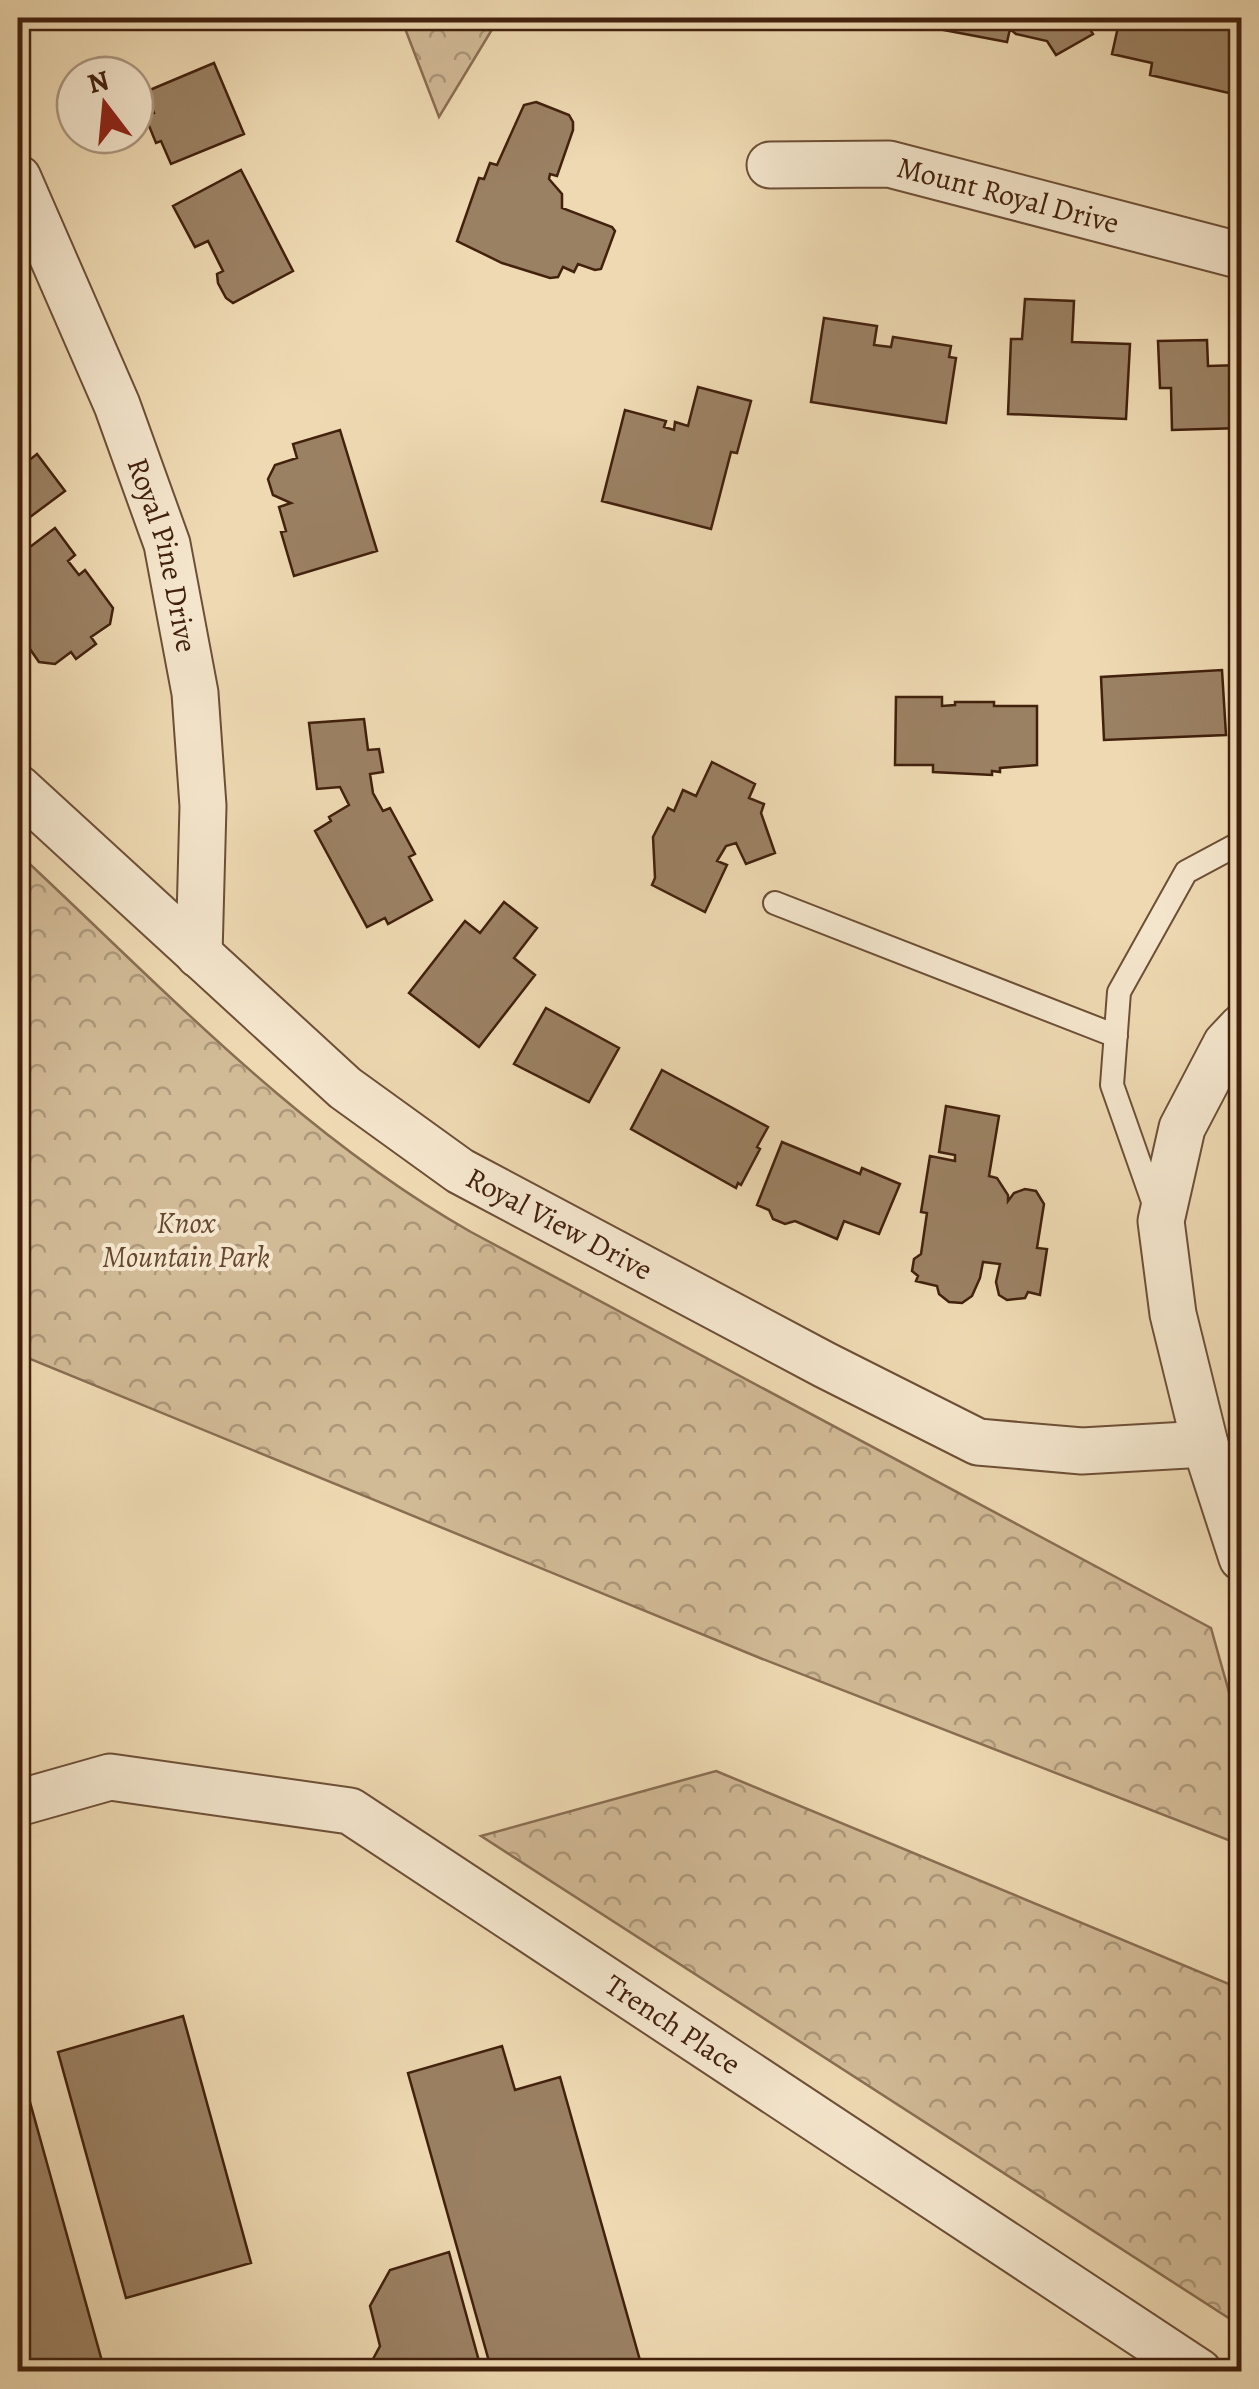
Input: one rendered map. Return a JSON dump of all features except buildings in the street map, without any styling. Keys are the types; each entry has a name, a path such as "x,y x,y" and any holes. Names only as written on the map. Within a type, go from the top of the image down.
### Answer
{"street":[{"name":"Mount Royal Drive","path":"770,164 890,164 1242,256"},
{"name":"Royal Pine Drive","path":"18,178 118,406 166,544 196,693 204,806 199,955"},
{"name":"Royal View Drive","path":"18,788 345,1088 460,1171 825,1366 978,1442 1082,1451 1205,1444"},
{"path":"1242,1026 1226,1044 1182,1128 1160,1221 1173,1314 1205,1444 1242,1558"},
{"name":"Trench Place","path":"18,1803 110,1777 350,1811 1200,2372"}],"lane":[{"path":"1160,1221 1112,1086 1119,992 1186,872 1242,842"},
{"path":"775,902 1116,1036"}],"green space":[{"path":"401,18 499,18 439,117"},
{"name":"Knox Mountain Park","path":"18,853 234,1056 348,1150 408,1193 471,1232 1211,1628 1241,1735 1241,1845 760,1658 18,1354"},
{"path":"716,1771 1241,1989 1241,2326 481,1836"}]}
